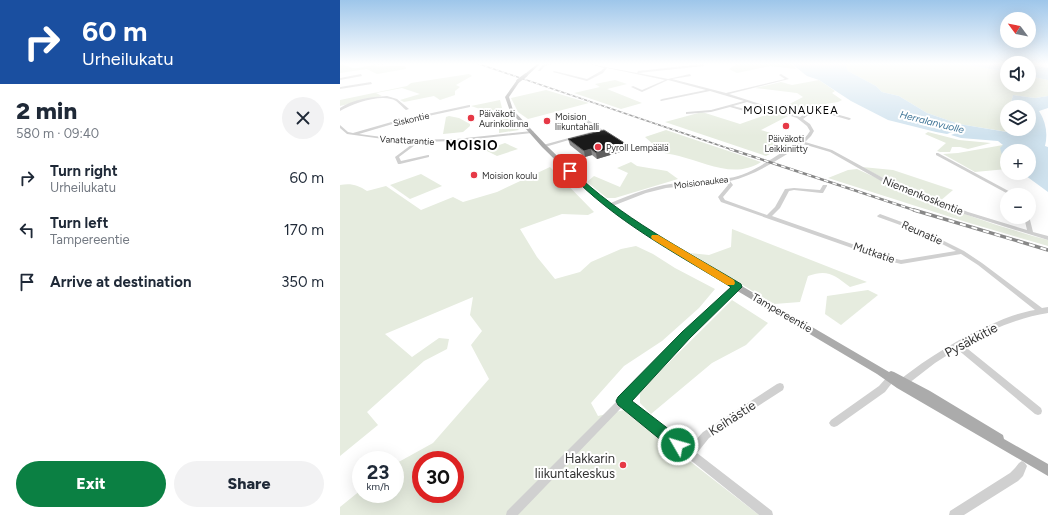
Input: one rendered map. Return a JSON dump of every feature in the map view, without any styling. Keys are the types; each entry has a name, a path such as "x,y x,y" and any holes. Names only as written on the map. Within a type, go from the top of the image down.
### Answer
{"main road":[{"name":"Tampereentie","path":"513,88 509,94 508,100 511,110 544,146 588,189 608,206 635,225 891,379 902,383"},
{"name":"Tampereentie","path":"880,371 883,371 995,440 1007,445 1048,470"}],"street":[{"path":"635,88 642,90 647,88"},
{"path":"702,88 748,101 800,119 809,125 812,131 810,136 802,142"},
{"path":"725,94 750,88"},
{"path":"662,100 711,90"},
{"path":"340,110 342,107 349,104 387,97 397,100 407,109"},
{"path":"687,113 711,111 748,101"},
{"name":"Siskontie","path":"353,134 396,122 469,106"},
{"path":"729,106 744,110"},
{"path":"800,119 815,109 849,119"},
{"path":"544,146 601,130 581,117"},
{"path":"340,126 347,133"},
{"name":"Vanattarantie","path":"347,133 384,140 417,142 456,140 530,131"},
{"path":"342,134 347,133"},
{"path":"417,142 397,157 400,163 428,156"},
{"name":"Moisionaukea","path":"608,206 656,188 727,180 750,172 802,142"},
{"name":"Niemenkoskentie","path":"802,142 831,151 883,180 966,213 1048,238"},
{"path":"936,154 1001,188"},
{"name":"Mutkatie","path":"727,180 731,184 731,187 720,197 721,199 896,262 962,252"},
{"path":"768,217 777,208 787,190 794,189 821,192 826,186"},
{"name":"Reunatie","path":"880,216 916,229 962,252"},
{"path":"1029,224 1031,233"},
{"path":"962,252 1045,310"},
{"path":"511,515 686,335 738,287"},
{"name":"Pysäkkitie","path":"902,383 980,332 1022,316 1045,310"},
{"path":"957,346 1038,411"},
{"path":"834,423 882,389 891,379"},
{"name":"Keihästie","path":"690,454 706,435 715,428 780,387"},
{"path":"622,401 768,515"},
{"path":"954,515 1014,477 1022,466"}],"shaded area":[{"path":"397,88 402,88 376,93 382,96 340,106 340,100"},
{"path":"402,88 459,88 455,91 455,95 440,100 434,96 404,102 400,100 420,94"},
{"path":"596,88 611,88 607,89 642,103 621,109 574,93"},
{"path":"755,88 831,88 835,91 832,93 842,100 813,106 797,116 778,110 803,97 797,93"},
{"path":"878,88 1000,88 1000,92 1036,92 1036,88 1048,88 1048,96 1035,98 1013,95 1012,100 1000,100 1000,131 959,124 927,113 899,96 882,92"},
{"path":"546,90 589,103 528,119 518,112 511,98"},
{"path":"500,100 503,112 495,114 471,106"},
{"path":"702,112 740,124 774,112 788,116 761,130 795,141 766,156 665,122"},
{"path":"503,114 519,130 499,133 499,119 497,115"},
{"path":"449,116 459,118 470,124 470,126 463,132 443,134 446,117"},
{"path":"666,130 761,162 751,167 741,169 720,168 674,155 636,150 654,145 645,137"},
{"path":"928,132 959,140 991,143 968,149 952,147 950,152 940,152 937,151 946,143 925,134"},
{"path":"505,143 518,149 497,156 485,150"},
{"path":"1000,146 1000,170 975,172 943,154 958,153"},
{"path":"631,162 637,166 667,171 678,179 615,198 607,198 587,182 594,176 620,187 628,173 617,168"},
{"path":"550,167 594,212 588,215 562,214 520,229 537,257 555,279 580,272 591,262 621,249 636,246 715,289 699,308 662,341 624,366 591,403 598,416 624,410 759,515 340,515 340,507 352,497 352,503 404,503 404,459 412,455 412,503 464,503 464,451 419,451 433,443 489,379 471,345 482,331 470,315 473,297 385,334 412,357 439,338 449,339 447,349 424,361 367,412 378,425 340,456 340,185 354,185 367,191 386,186 421,210 453,197 463,202 497,192"},
{"path":"862,167 893,170 953,190 940,201 879,176"},
{"path":"857,169 903,190 975,218 1048,240 1048,246 966,222 828,178 848,170"},
{"path":"421,174 442,186 410,199 390,185"},
{"path":"732,229 867,282 850,287 840,279 830,274 815,274 808,276 800,302 774,304 690,253 709,255 731,247"},
{"path":"868,290 878,295 841,325 825,314 827,296"},
{"path":"732,300 768,323 746,345 712,363 651,414 640,403 640,394 643,388"}],"water":[{"name":"Herralanvuolle","path":"831,88 878,88 882,92 899,96 927,113 959,124 1000,131 1000,136 1036,136 1036,100 1012,100 1013,95 1035,98 1048,96 1048,108 1039,111 1046,128 1045,146 1048,147 1048,192 1032,180 1036,180 1036,144 1002,144 998,141 961,138 951,135 956,133 955,131 947,134 888,120 851,101"}],"building":[{"path":"604,130 626,144 596,153 591,149 584,151 568,139"}],"railway":[{"path":"550,88 732,150"},
{"path":"732,150 917,211"},
{"path":"914,210 1048,250"}],"slow traffic":[{"path":"655,237 730,283"}],"place":[{"name":"Päiväkoti Aurinkolinna","path":"471,118"},
{"name":"Moision liikuntahalli","path":"547,121"},
{"name":"Päiväkoti Leikkiniitty","path":"786,126"},
{"name":"Pyroll Lempäälä","path":"598,147"},
{"name":"Moision koulu","path":"474,175"},
{"name":"Hakkarin liikuntakeskus","path":"623,465"}],"district":[{"name":"MOISIONAUKEA","path":"791,110"},
{"name":"MOISIO","path":"472,145"}],"route":[{"path":"570,171 588,189 620,215 738,287 728,294 686,335 622,401 678,445"}]}
